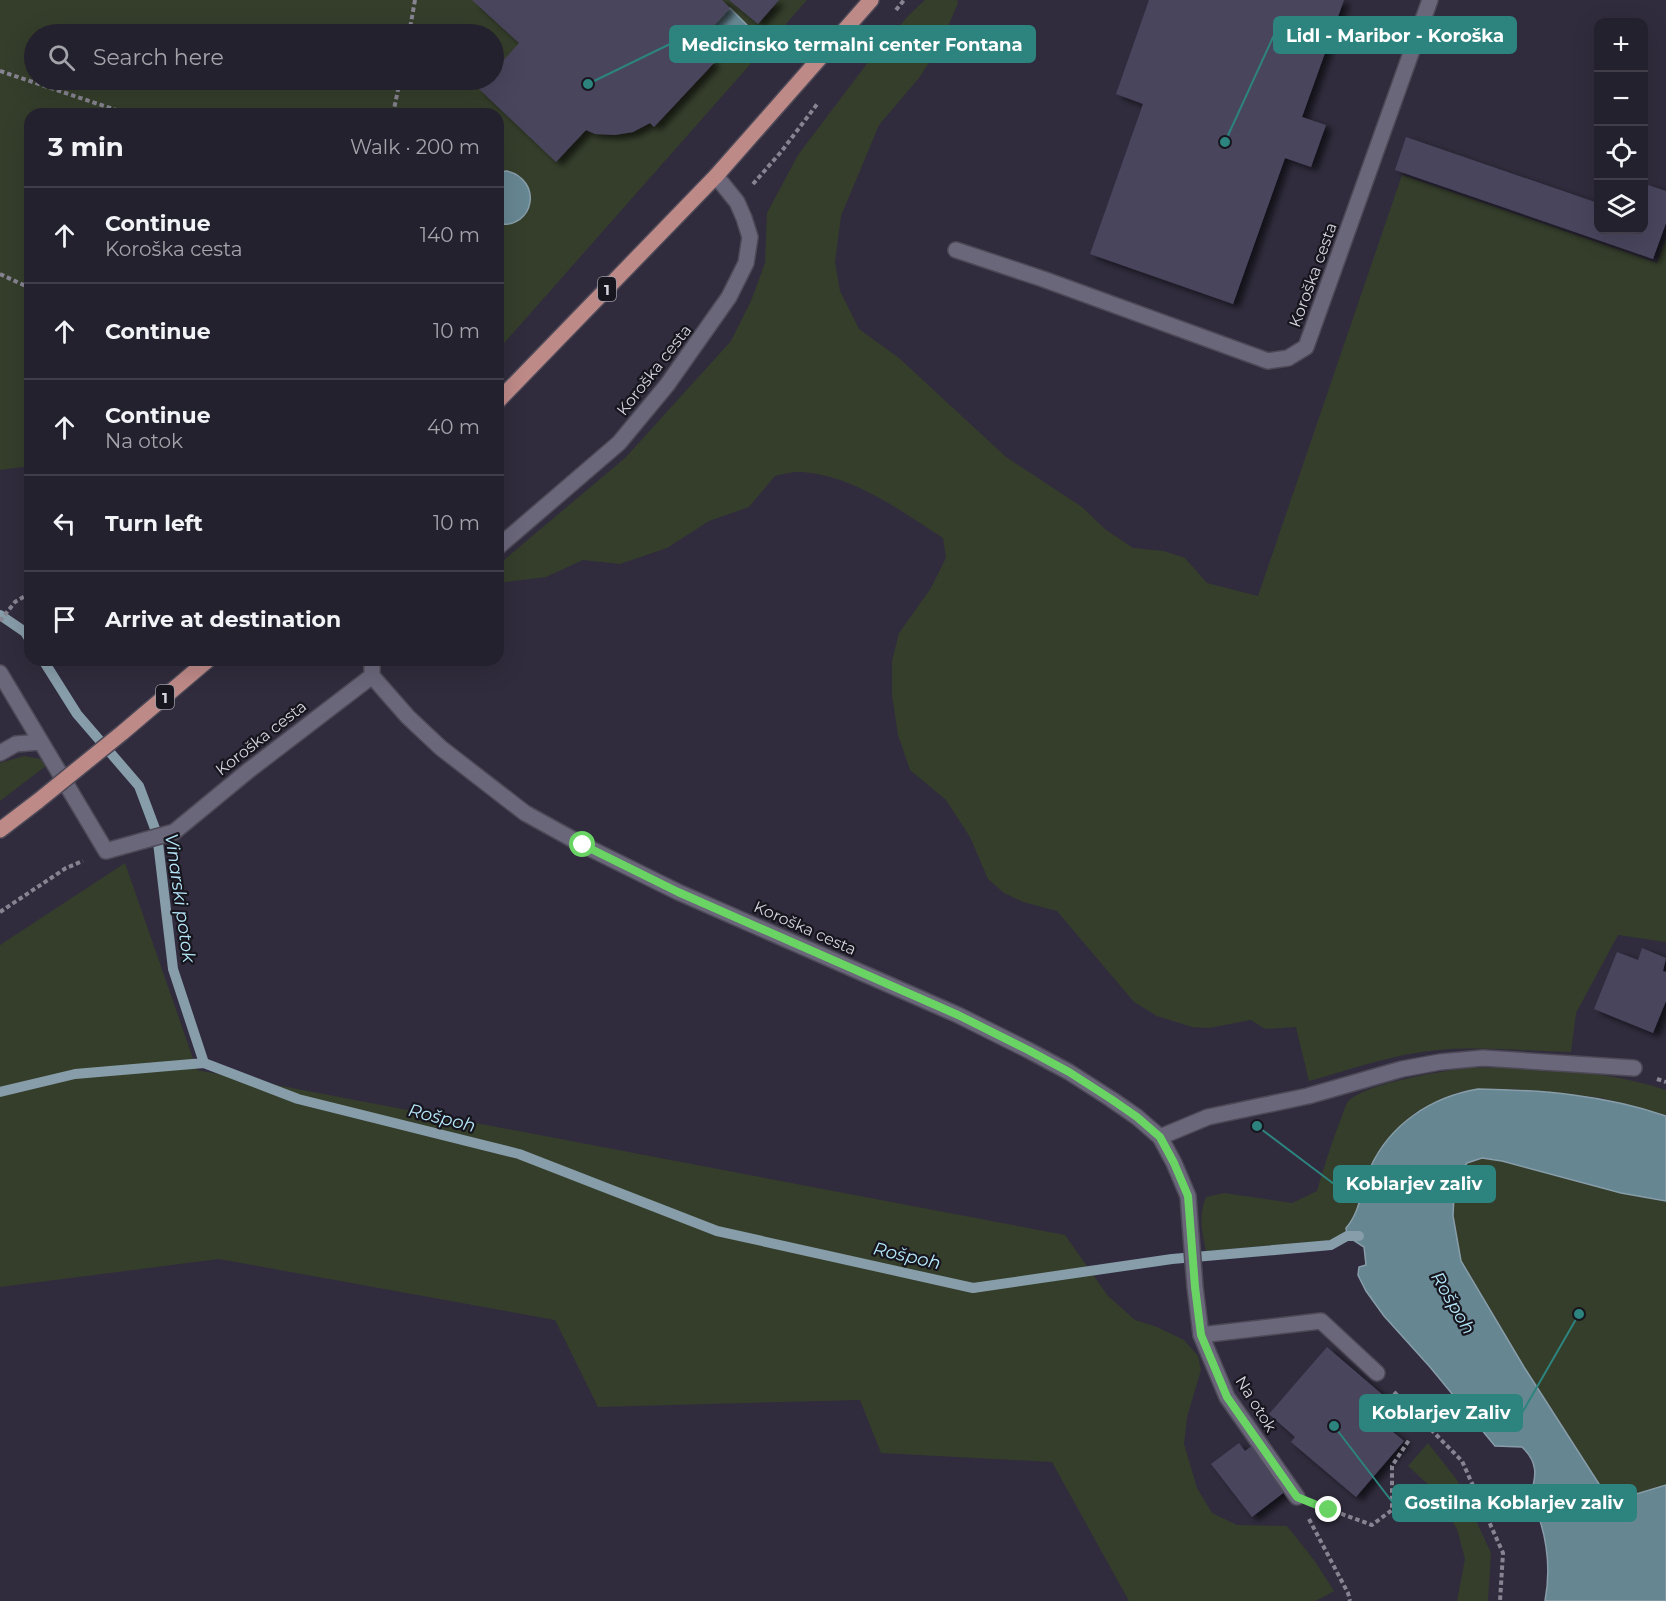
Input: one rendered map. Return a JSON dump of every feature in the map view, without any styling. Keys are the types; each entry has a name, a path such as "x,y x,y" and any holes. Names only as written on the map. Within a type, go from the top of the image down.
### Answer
{"main road":[{"name":"1","path":"504,395 716,176 871,0"},
{"name":"1","path":"0,831 201,666"}],"street":[{"name":"Koroška cesta","path":"956,250 1043,279 1268,361 1288,358 1306,347 1430,0"},
{"name":"Koroška cesta","path":"504,542 619,444 708,330 729,297 746,263 750,237 737,202 716,176"},
{"name":"Koroška cesta","path":"106,851 174,832 372,668 408,717 441,748 525,813 583,845 678,892 958,1015 1069,1072 1137,1117 1160,1137 1188,1196 1195,1287"},
{"path":"0,673 106,851"},
{"path":"0,753 16,744 40,742"},
{"path":"1160,1137 1208,1117 1308,1096 1402,1069 1440,1062 1483,1058 1634,1068"},
{"name":"Na otok","path":"1195,1287 1201,1335 1227,1397 1297,1497"},
{"path":"1201,1335 1321,1321 1377,1373"}],"path":[{"path":"411,24 415,0"},
{"path":"894,11 904,0"},
{"path":"0,71 24,79"},
{"path":"57,90 110,108"},
{"path":"394,108 398,90"},
{"path":"737,202 781,152 823,97"},
{"path":"0,274 24,285"},
{"path":"0,621 15,602 24,596"},
{"path":"0,912 66,868 106,851"},
{"path":"1377,1373 1462,1461 1503,1553 1500,1601"},
{"path":"1297,1497 1372,1525 1392,1510 1392,1466 1409,1440"},
{"path":"1297,1497 1348,1593 1350,1601"}],"green space":[{"path":"0,0 807,0 504,343 504,108 24,108 24,467 0,470"},
{"path":"925,0 957,0 958,3 939,47 919,78 879,125 841,216 835,262 840,291 859,329 899,358 1006,457 1082,507 1106,530 1133,548 1164,551 1185,558 1207,583 1258,596 1402,175 1657,263 1666,239 1666,942 1618,935 1576,1013 1571,1052 1438,1050 1389,1058 1309,1081 1296,1027 1265,1029 1251,1020 1209,1028 1192,1027 1157,1016 1134,1002 1057,911 1023,902 1004,893 988,879 970,837 946,800 910,770 898,735 892,695 892,661 899,633 931,588 946,558 943,538 894,506 859,488 840,480 803,472 775,476 749,507 709,521 667,548 620,564 583,560 546,577 504,582 504,560 625,458 731,341 751,301 765,263 767,213 798,155 872,57"},
{"path":"24,756 40,759 47,765 0,801 0,763"},
{"path":"125,863 197,1070 1065,1235 1108,1296 1135,1320 1157,1327 1184,1340 1198,1356 1201,1370 1187,1417 1184,1444 1197,1488 1212,1513 1237,1525 1287,1526 1314,1560 1334,1591 1316,1601 1129,1601 1052,1462 881,1453 860,1400 598,1407 555,1320 219,1259 0,1287 0,945"},
{"path":"1470,1068 1569,1071 1642,1083 1666,1090 1666,1116 1602,1098 1513,1089 1478,1089 1460,1092 1413,1114 1360,1199 1353,1221 1346,1228 1347,1232 1333,1240 1206,1251 1201,1218 1206,1197 1224,1193 1292,1203 1317,1191 1345,1107 1355,1096 1404,1079"},
{"path":"1482,1158 1502,1161 1621,1193 1666,1201 1666,1485 1640,1495 1624,1496 1615,1494 1599,1484 1524,1367 1461,1261 1453,1216 1454,1194 1458,1175 1467,1163"},
{"path":"1428,1443 1457,1480 1491,1553 1488,1601 1457,1601 1465,1559 1457,1529 1434,1490 1408,1466"}],"water":[{"path":"730,8 747,25 714,63 695,45"},
{"path":"504,171 518,176 526,184 530,193 527,212 510,224 504,224"},
{"path":"1478,1089 1597,1098 1666,1116 1666,1201 1621,1193 1502,1161 1482,1158 1467,1163 1458,1175 1453,1216 1461,1261 1524,1367 1599,1484 1609,1493 1623,1498 1666,1485 1666,1601 1545,1601 1548,1560 1544,1534 1530,1495 1535,1475 1531,1458 1522,1447 1495,1446 1430,1367 1384,1316 1366,1291 1358,1275 1359,1267 1366,1265 1364,1247 1347,1236 1346,1228 1355,1214 1367,1176 1378,1152 1401,1126 1428,1106"}],"building":[{"path":"472,0 722,0 730,8 695,45 714,63 654,127 650,123 633,132 615,135 595,134 586,130 556,162 504,113 504,108 499,108 480,90 504,90 504,60 519,43 504,29 504,24 498,24"},
{"path":"729,0 779,0 758,24"},
{"path":"1149,0 1344,0 1302,117 1326,125 1311,167 1285,158 1233,304 1090,254 1143,104 1116,94"},
{"path":"1406,137 1594,202 1594,234 1648,234 1648,185 1666,191 1666,223 1653,259 1395,170"},
{"path":"1642,948 1666,958 1663,971 1666,972 1666,1001 1653,1033 1594,1009 1617,952 1638,960"},
{"path":"1327,1347 1384,1396 1370,1413 1404,1441 1356,1497 1291,1442 1295,1437 1269,1414"},
{"path":"1257,1442 1291,1487 1252,1517 1211,1464 1239,1443 1245,1451"}],"waterway":[{"name":"Vinarski potok","path":"0,615 24,631"},
{"name":"Vinarski potok","path":"47,666 77,714 139,786 157,834 173,969 204,1063"},
{"name":"Rošpoh","path":"0,1092 75,1074 204,1063 298,1099 519,1154 717,1231 973,1288 1172,1259 1331,1245 1347,1236 1359,1236"}],"place":[{"name":"Medicinsko termalni center Fontana","path":"588,84"},
{"name":"Lidl - Maribor - Koroška","path":"1225,142"},
{"name":"Koblarjev zaliv","path":"1257,1126"},
{"name":"Koblarjev Zaliv","path":"1579,1314"},
{"name":"Gostilna Koblarjev zaliv","path":"1334,1426"}],"route":[{"path":"583,845 678,892 958,1015 1028,1050 1069,1072 1111,1099 1160,1137 1188,1196 1201,1335 1227,1397 1297,1497 1329,1510"}]}
